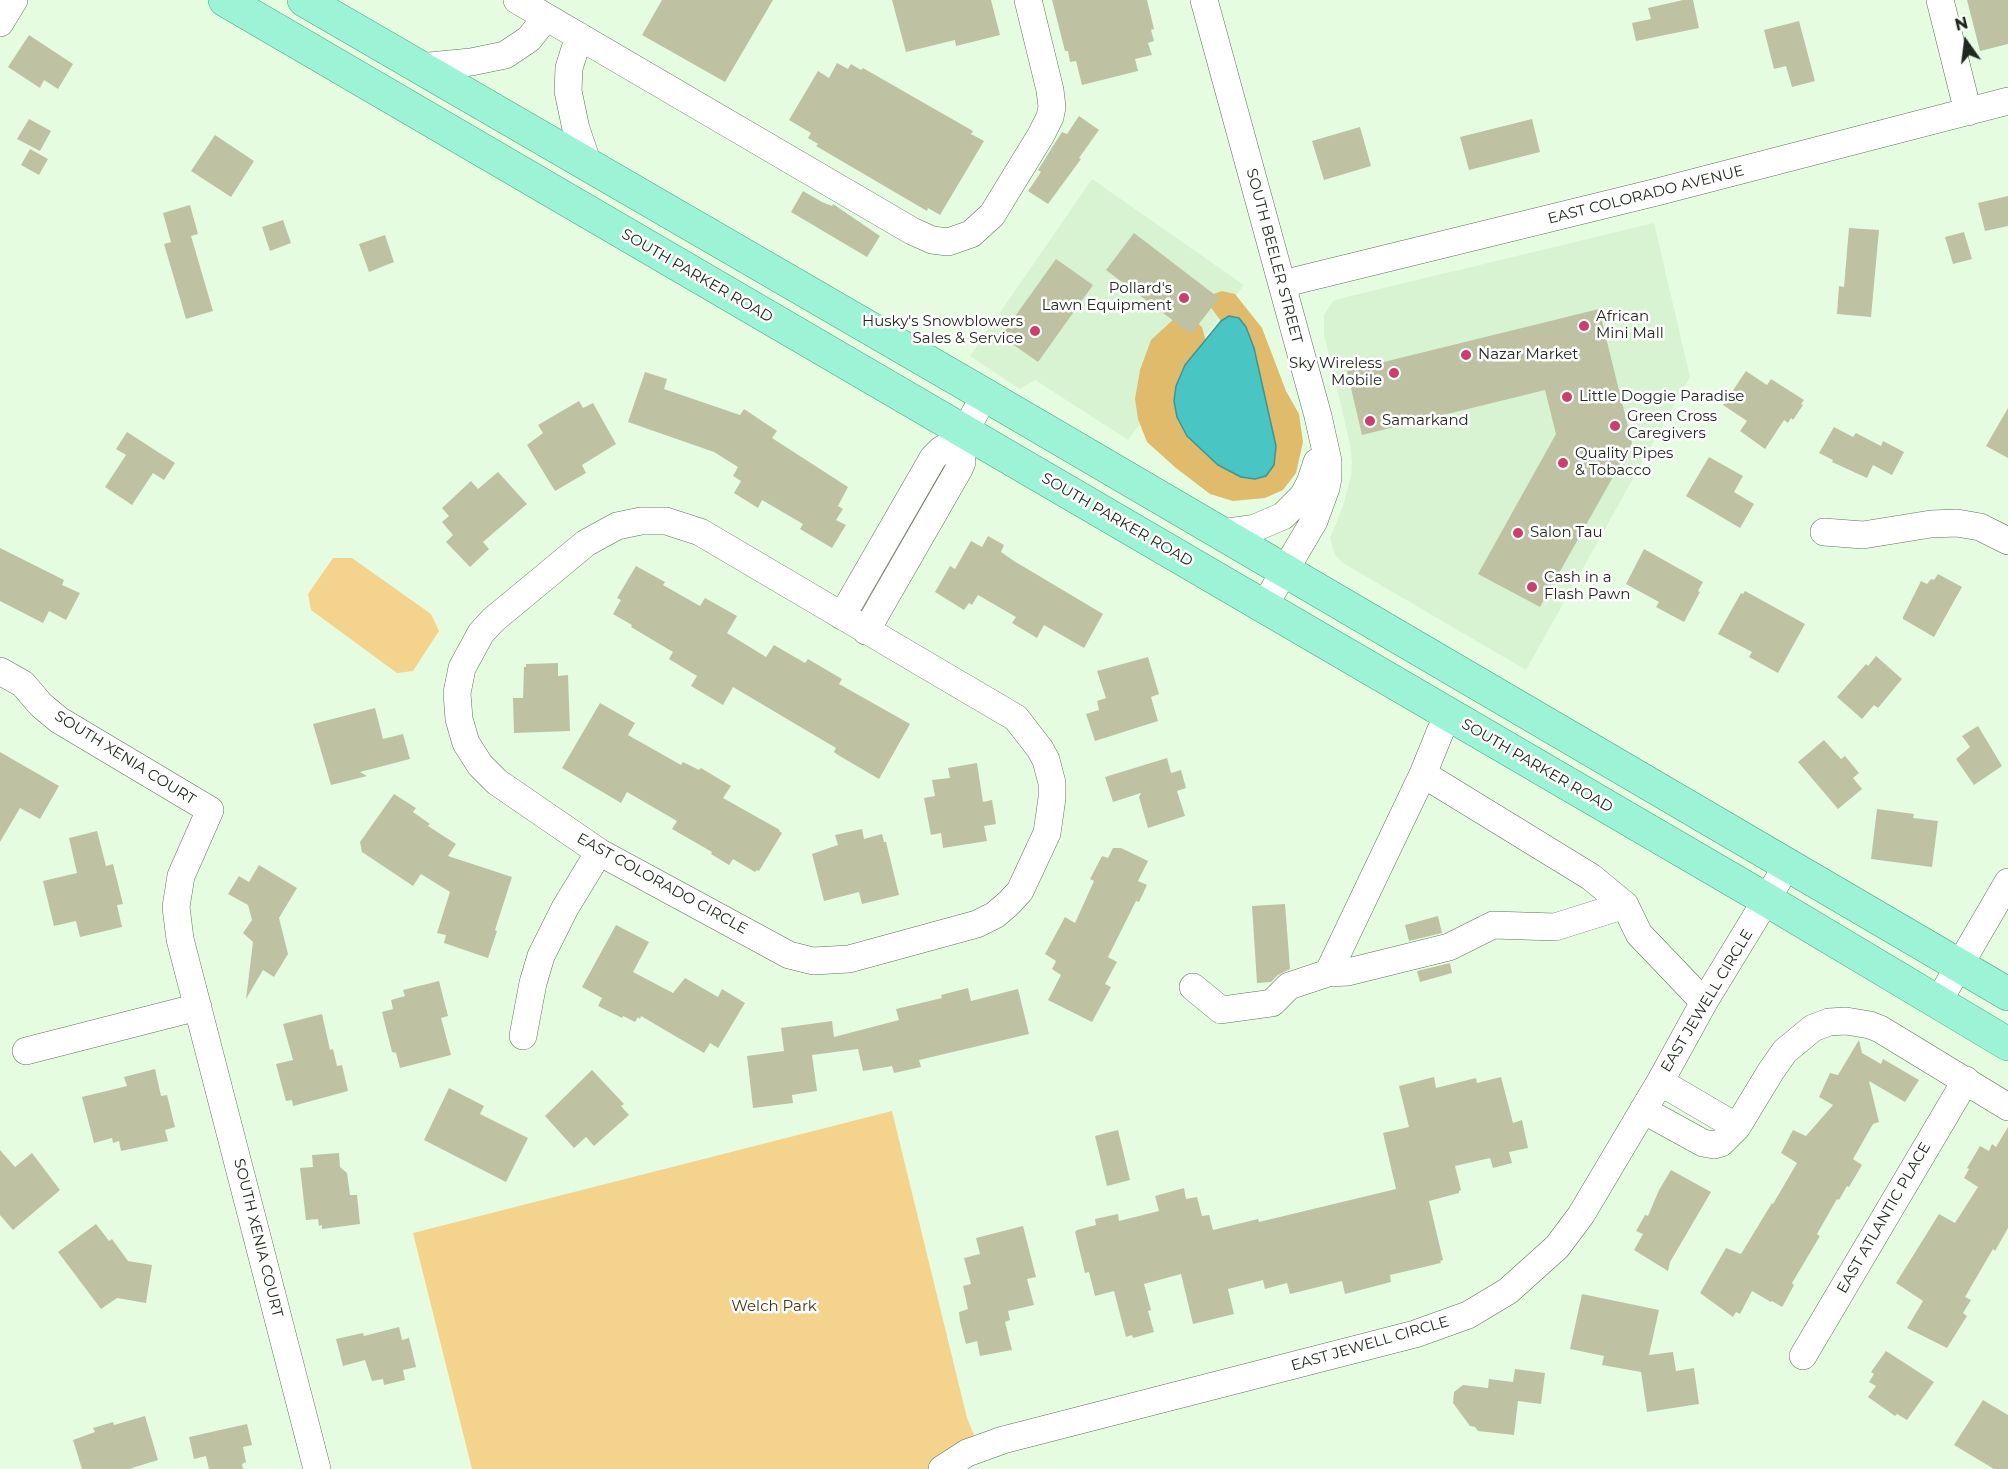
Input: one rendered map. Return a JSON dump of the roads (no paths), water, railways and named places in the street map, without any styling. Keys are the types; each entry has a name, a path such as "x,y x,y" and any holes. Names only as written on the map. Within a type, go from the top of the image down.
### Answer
{"main road":[{"name":"SOUTH PARKER ROAD","path":"225,0 963,435 1264,606 1767,900 2008,1044"},
{"path":"304,0 985,395 2008,994"}],"street":[{"path":"0,23 14,0"},
{"path":"517,0 912,231 932,240 948,242 971,234 992,215 1050,117 1052,107 1049,84 1028,0"},
{"name":"SOUTH BEELER STREET","path":"1204,0 1327,456 1328,478 1314,521 1264,606"},
{"path":"1940,0 1968,112"},
{"path":"419,67 471,63 505,55 529,39 546,17"},
{"path":"579,36 569,68 568,91 576,129 588,164"},
{"name":"EAST COLORADO AVENUE","path":"1282,285 2008,102"},
{"path":"866,631 959,469 962,462 963,435 985,395"},
{"path":"1220,533 1262,526 1283,516 1300,500 1310,483 1316,466 1319,442 1318,416"},
{"path":"842,616 933,458 963,435"},
{"name":"EAST COLORADO CIRCLE","path":"641,520 666,521 700,532 842,616 1016,718 1046,760 1052,791 1047,833 1020,891 995,915 977,924 849,959 813,961 789,955 599,852 497,782 480,765 466,743 459,719 457,693 462,668 481,633 493,620 586,543 617,526 641,520"},
{"path":"1824,532 1863,535 1931,524 1956,523 1980,527 2008,541"},
{"name":"SOUTH XENIA COURT","path":"0,671 23,684 41,705 59,720 210,810 185,865 176,907 180,939 317,1469"},
{"path":"1328,973 1423,774 1449,714"},
{"path":"1423,774 1591,877 1625,905 1639,934 1704,1002"},
{"path":"523,1036 533,983 542,956 565,908 599,852"},
{"name":"EAST JEWELL CIRCLE","path":"942,1469 967,1453 1003,1440 1433,1329 1468,1315 1508,1291 1557,1247 1581,1215 1660,1082 1704,1002 1788,864"},
{"path":"1938,1002 2008,882"},
{"path":"1193,987 1221,1010 1272,1003 1289,986 1328,973 1348,972 1449,947 1493,926 1555,927 1625,905"},
{"path":"26,1051 198,1008"},
{"path":"1643,1110 1694,1139 1709,1145 1721,1143 1737,1127 1785,1051 1813,1028 1829,1022 1846,1021 1870,1025 2008,1107"},
{"name":"EAST ATLANTIC PLACE","path":"1803,1356 1966,1080"},
{"path":"1660,1082 1737,1127"}],"water":[{"path":"1229,316 1239,318 1246,327 1254,348 1276,446 1274,465 1266,476 1255,479 1241,477 1218,465 1187,436 1177,417 1174,401 1176,386 1185,365 1221,321"}],"place":[{"name":"Pollard's Lawn Equipment","path":"1184,298"},
{"name":"African Mini Mall","path":"1584,326"},
{"name":"Husky's Snowblowers Sales & Service","path":"1035,331"},
{"name":"Nazar Market","path":"1466,355"},
{"name":"Sky Wireless Mobile","path":"1394,373"},
{"name":"Little Doggie Paradise","path":"1567,397"},
{"name":"Samarkand","path":"1370,421"},
{"name":"Green Cross Caregivers","path":"1615,426"},
{"name":"Quality Pipes & Tobacco","path":"1563,463"},
{"name":"Salon Tau","path":"1518,533"},
{"name":"Cash in a Flash Pawn","path":"1532,587"}],"park label":[{"name":"Welch Park","path":"774,1307"}]}
